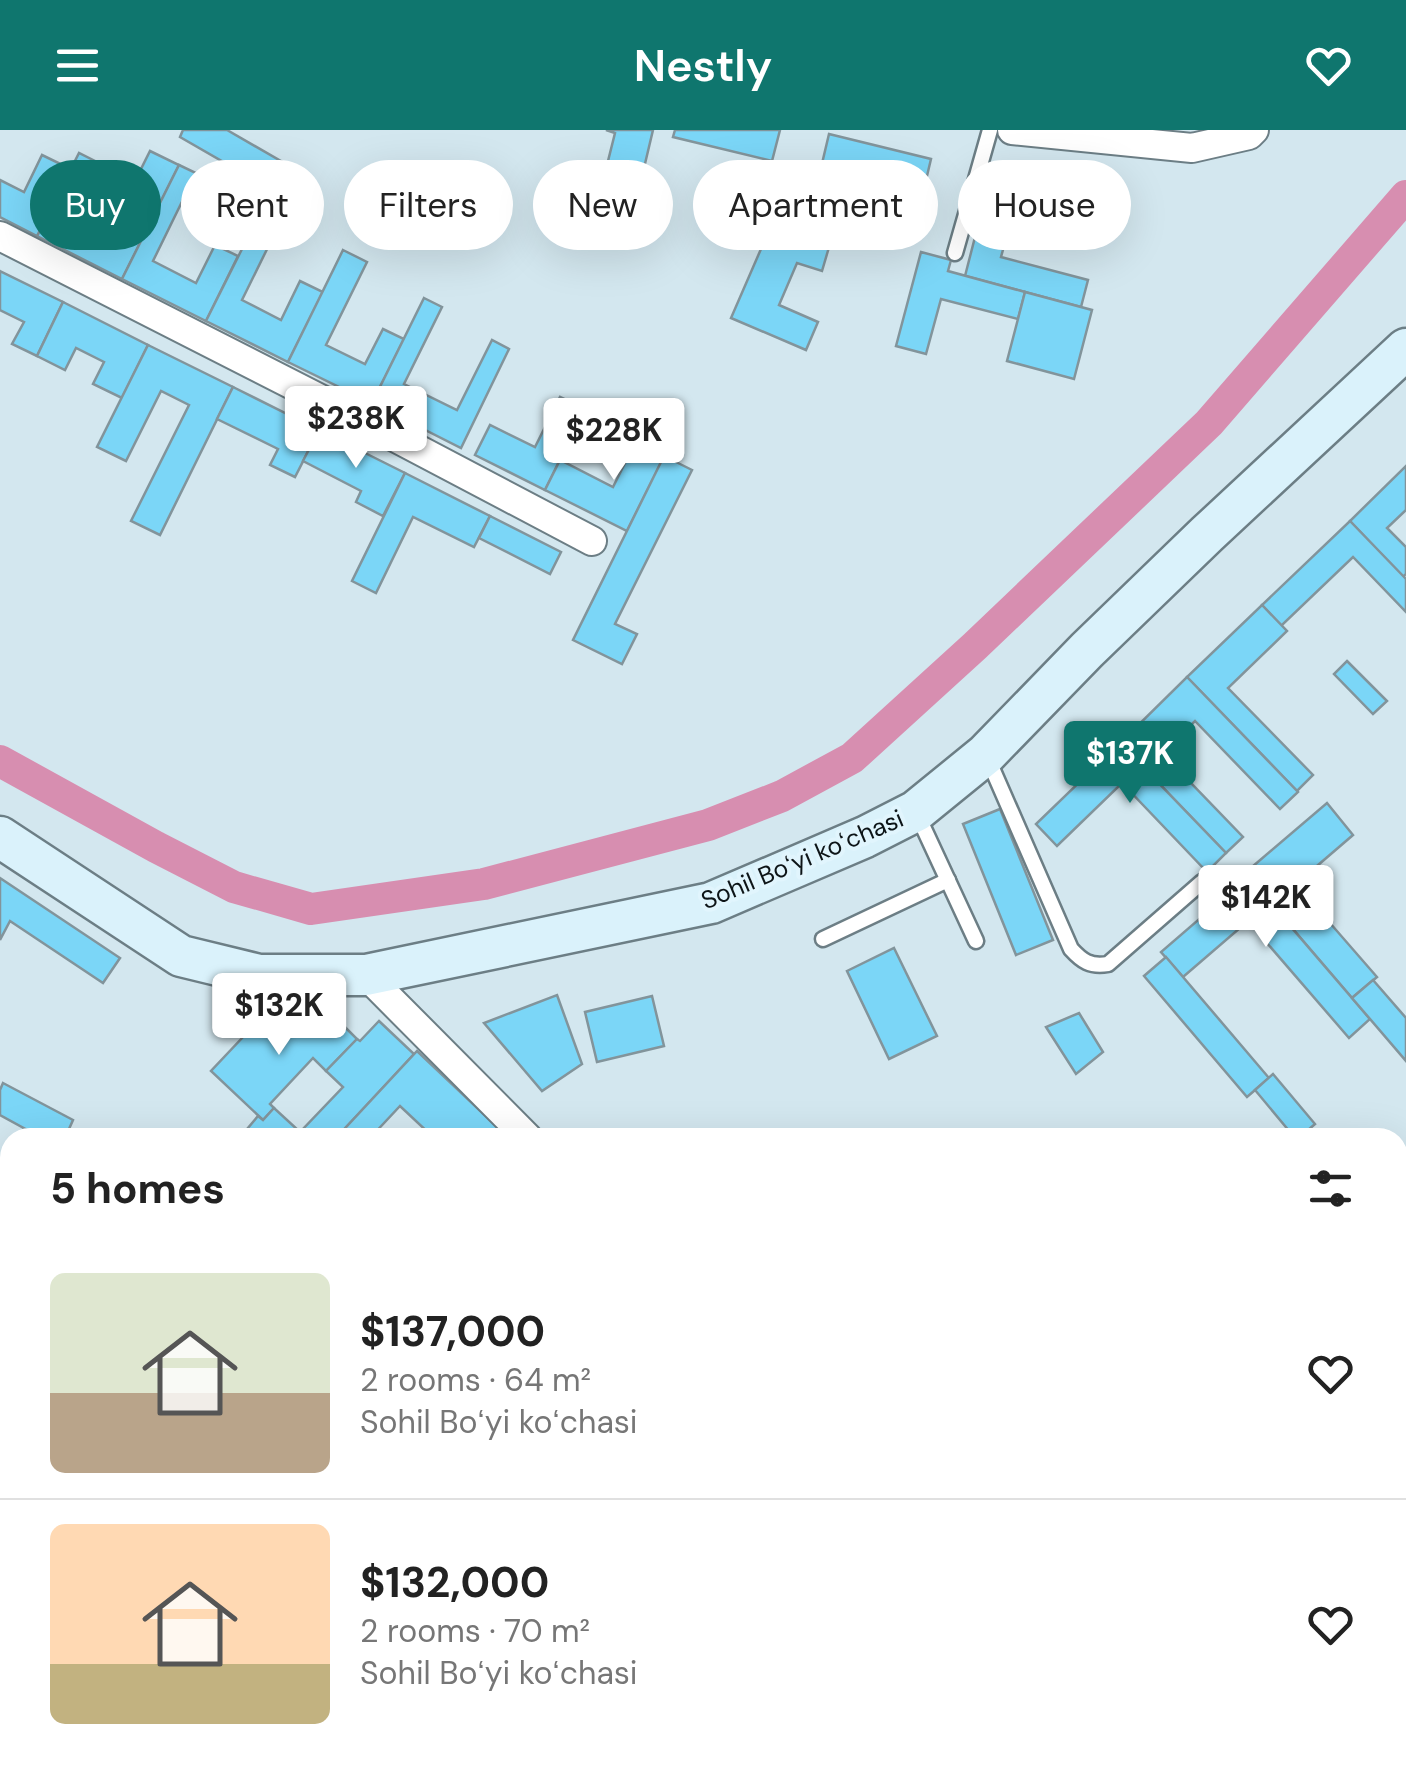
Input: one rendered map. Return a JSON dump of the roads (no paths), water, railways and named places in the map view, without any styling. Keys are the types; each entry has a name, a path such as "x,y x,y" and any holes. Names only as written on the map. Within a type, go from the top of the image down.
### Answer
{"main road":[{"name":"Sohil Boʻyi koʻchasi","path":"0,837 181,956 259,975 366,975 711,903 865,837 916,810 986,754 1206,534 1406,350"}],"street":[{"path":"1012,130 1192,148 1249,136 1254,130"},
{"path":"0,236 592,540"},
{"path":"366,975 518,1128"}],"lane":[{"path":"955,253 990,130"},
{"path":"986,754 1070,949 1082,962 1108,964 1202,882"},
{"path":"916,810 976,941"},
{"path":"823,939 948,880"}],"waterway":[{"path":"0,761 234,887 311,909 484,884 708,825 782,796 852,758 1209,423 1406,196"}]}
